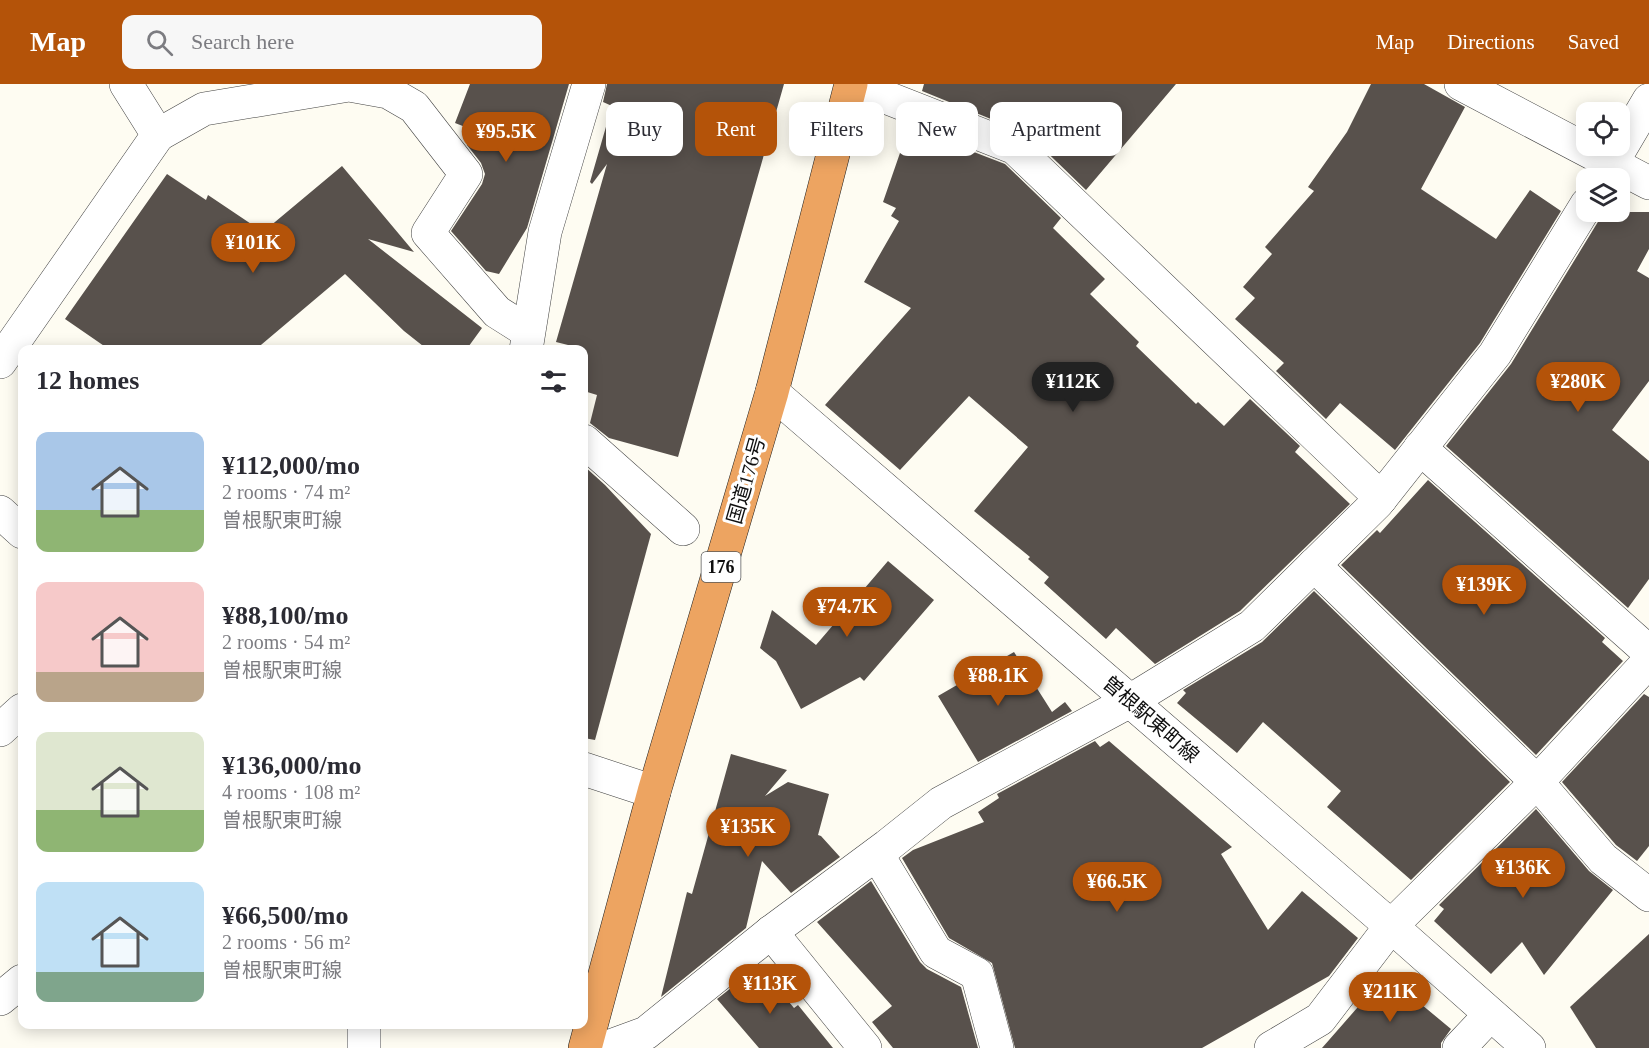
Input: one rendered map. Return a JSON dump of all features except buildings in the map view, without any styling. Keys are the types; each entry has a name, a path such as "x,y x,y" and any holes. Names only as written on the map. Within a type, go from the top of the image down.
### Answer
{"highway":[{"name":"国道176号","path":"585,1048 654,792 772,392 851,84"}],"street":[{"path":"126,84 158,135"},
{"path":"527,340 545,232 589,84"},
{"path":"851,84 1015,148 1381,498"},
{"path":"1461,84 1603,168"},
{"path":"0,362 158,135 204,109 349,85 388,92 414,107 466,174 428,233 497,312 527,340"},
{"path":"1610,168 1649,100"},
{"path":"1630,177 1649,183"},
{"path":"605,1048 646,1033 771,932 877,854 941,802 1130,701 1252,626 1381,498 1495,354 1576,222"},
{"name":"曽根駅東町線","path":"772,392 1391,926 1528,1048"},
{"path":"588,445 683,529"},
{"path":"1420,448 1649,652"},
{"path":"0,512 18,528"},
{"path":"1314,565 1538,782 1603,859 1649,895"},
{"path":"1271,1048 1320,1019 1391,926 1538,782 1649,661"},
{"path":"0,730 18,714"},
{"path":"588,770 654,792"},
{"path":"877,854 936,952 977,974 997,1048"},
{"path":"771,932 865,1048"},
{"path":"0,999 18,984"},
{"path":"1460,1048 1490,1016"},
{"path":"364,1029 364,1048"}]}
